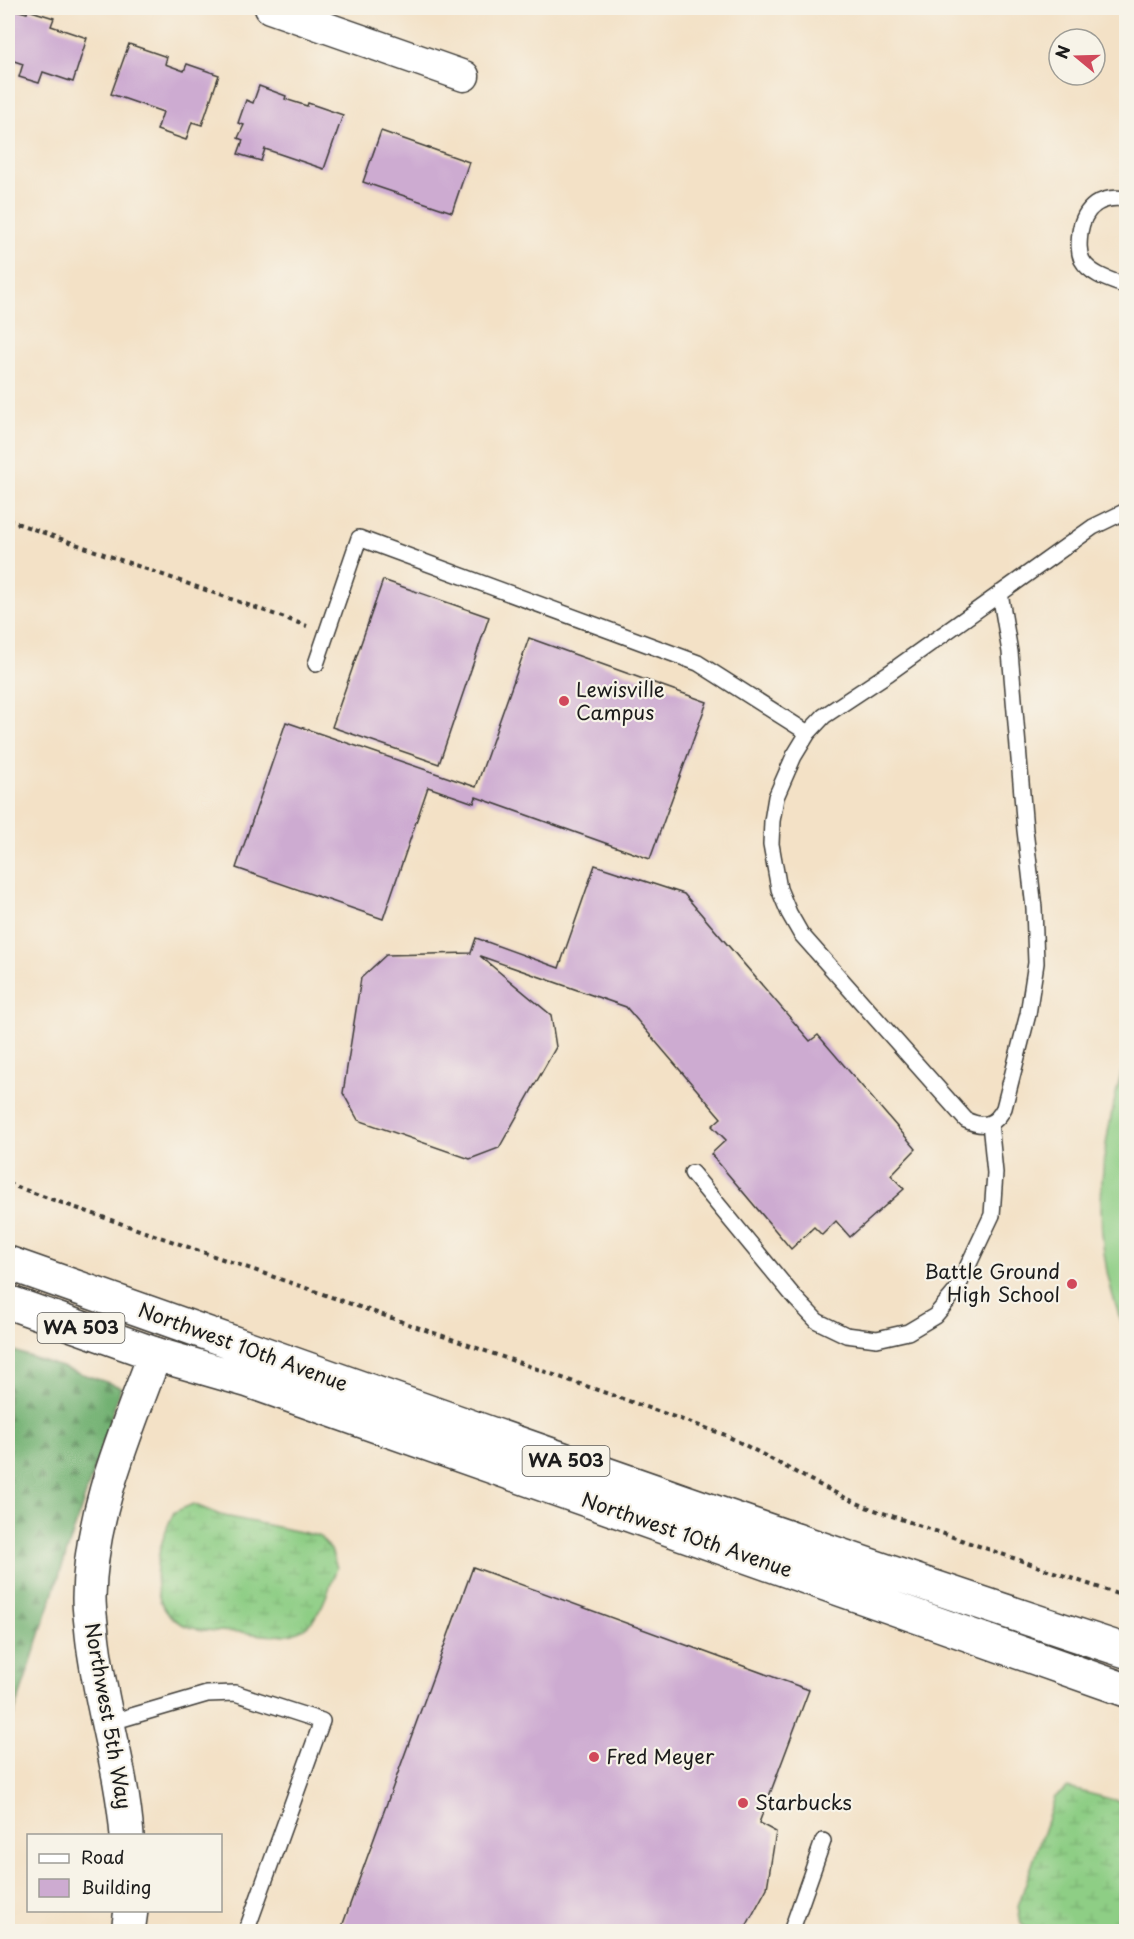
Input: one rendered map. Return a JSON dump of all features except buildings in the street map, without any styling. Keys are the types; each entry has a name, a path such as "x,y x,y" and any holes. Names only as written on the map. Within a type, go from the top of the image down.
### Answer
{"main road":[{"name":"Northwest 10th Avenue","path":"8,1263 509,1442 933,1588 1126,1651"},
{"name":"Northwest 10th Avenue","path":"8,1302 155,1354 249,1381 1126,1690"},
{"name":"Northwest 5th Way","path":"127,1834 122,1784 95,1666 89,1599 96,1534 114,1464 155,1354"},
{"path":"128,1932 131,1912"}],"street":[{"path":"270,8 464,76"}],"lane":[{"path":"1126,199 1116,197 1100,201 1088,209 1081,226 1078,245 1083,262 1101,276 1126,286"},
{"path":"1000,593 1010,652 1034,908 1036,963 1028,1014 1004,1108 999,1118 990,1124 977,1125 966,1120 801,934 779,889 774,867 771,844 772,820 777,797 783,780 808,733 825,716 1093,527 1126,511"},
{"path":"316,664 359,538 698,663 808,733"},
{"path":"692,1173 795,1298 817,1321 846,1335 877,1339 908,1332 935,1316 956,1291 992,1215 995,1173 990,1124"},
{"path":"108,1723 207,1694 235,1693 321,1721 246,1932"},
{"path":"795,1930 823,1841"}],"path":[{"path":"8,520 327,633"},
{"path":"8,1184 723,1434 830,1492 866,1507 1126,1597"}],"green space":[{"path":"1126,1057 1126,1333 1114,1299 1106,1265 1101,1195 1109,1126"},
{"path":"8,1349 121,1387 8,1732"},
{"path":"193,1504 220,1515 319,1536 331,1550 337,1568 316,1617 297,1632 273,1636 198,1629 186,1626 172,1617 162,1605 158,1591 156,1575 158,1558 174,1512"},
{"path":"1068,1788 1126,1803 1126,1931 1031,1931 1021,1924 1018,1906 1055,1797"}],"place":[{"name":"Lewisville Campus","path":"564,701"},
{"name":"Battle Ground High School","path":"1072,1284"},
{"name":"Fred Meyer","path":"594,1757"},
{"name":"Starbucks","path":"743,1803"}]}
